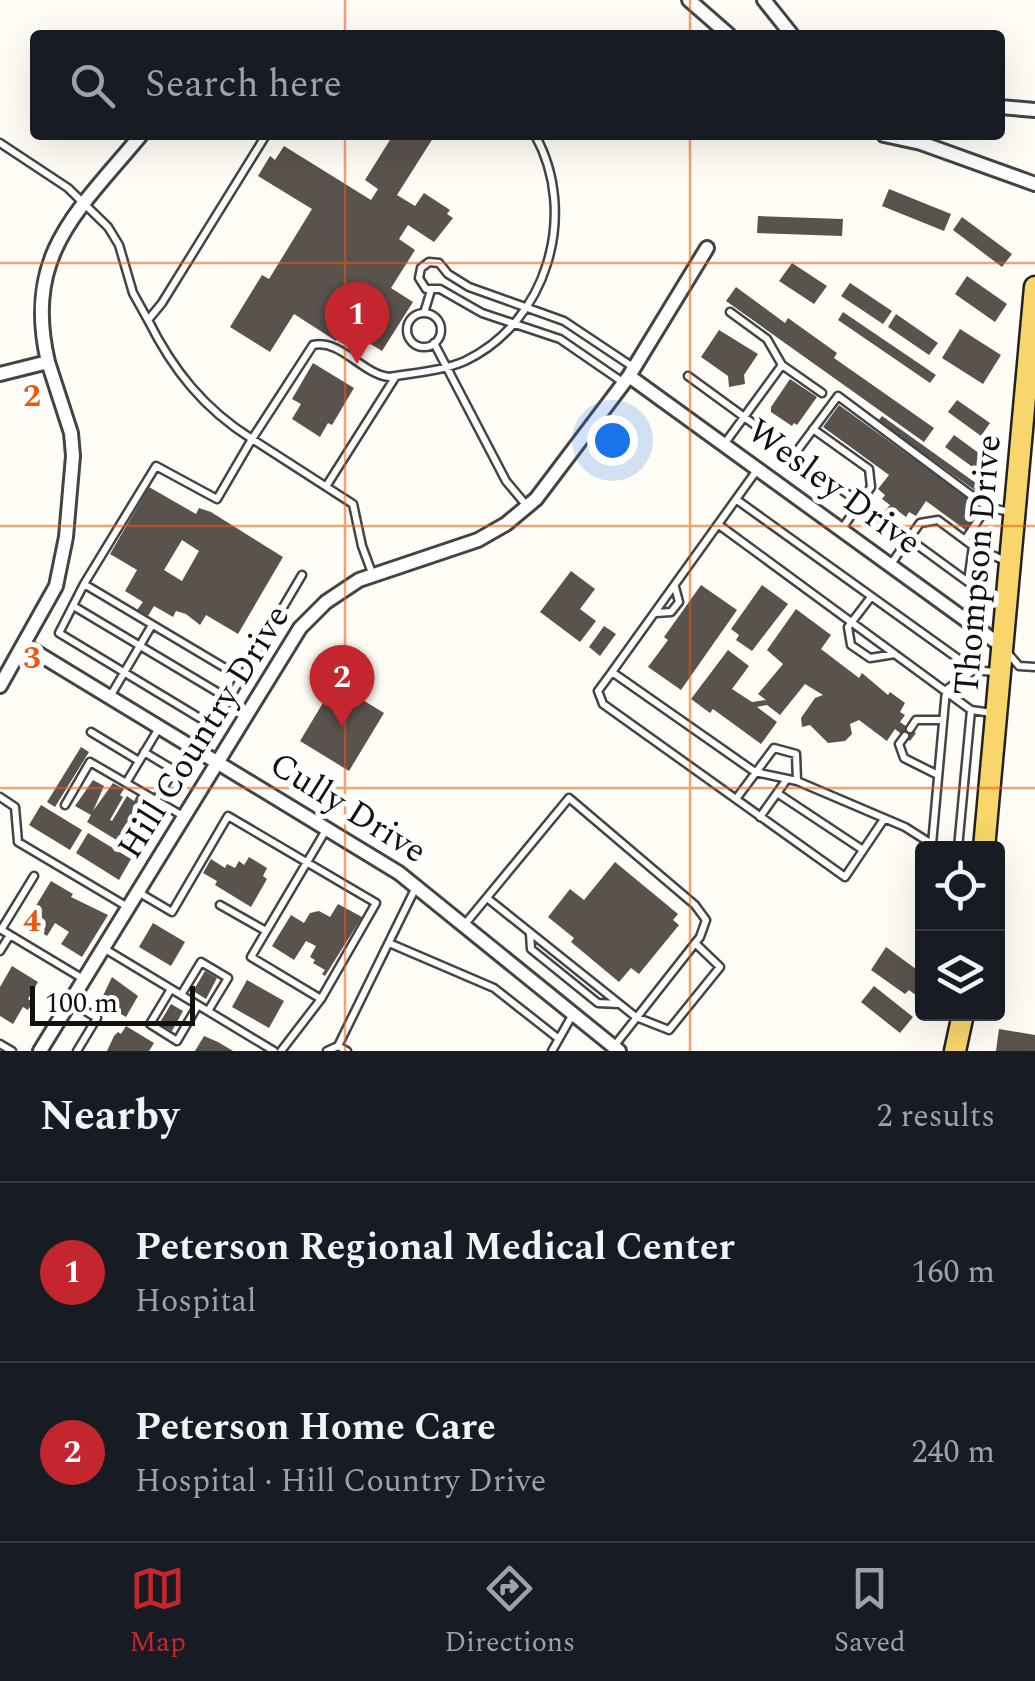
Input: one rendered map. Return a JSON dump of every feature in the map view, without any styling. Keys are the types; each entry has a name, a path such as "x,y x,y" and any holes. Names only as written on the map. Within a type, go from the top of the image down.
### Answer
{"main road":[{"name":"Thompson Drive","path":"985,841 1035,287"},
{"path":"955,1051 961,1021"}],"street":[{"path":"689,0 723,30"},
{"path":"764,0 788,30"},
{"path":"1005,108 1035,110"},
{"path":"0,686 56,586 71,492 71,433 42,339 43,283 66,226 138,140"},
{"path":"907,140 1035,184"},
{"name":"Hill Country Drive","path":"40,1051 300,628 326,602 372,573 478,540 528,507 548,486 629,375 707,248"},
{"path":"0,374 48,362"},
{"name":"Wesley Drive","path":"629,375 1003,647"},
{"name":"Cully Drive","path":"24,645 417,886 616,1048"}],"lane":[{"path":"148,320 263,140"},
{"path":"302,576 213,726 59,633 156,466 216,499 313,344 329,345 378,375 396,376 447,367 485,348 515,322 526,308 550,257 554,225 550,173 537,140"},
{"path":"0,143 85,202 108,228 119,245 133,293 162,348 187,384 217,414 349,500 372,573"},
{"path":"434,261 478,292 574,326 629,375 569,343 471,308 440,290 430,290 420,282 419,272 434,261"},
{"path":"424,313 430,290"},
{"path":"730,312 768,339 782,365 822,393"},
{"path":"424,313 435,317 441,327 440,337 427,347 417,345 407,333 413,317 424,313"},
{"path":"434,344 506,481 528,507"},
{"path":"724,444 782,365"},
{"path":"327,485 396,376"},
{"path":"688,376 784,446"},
{"path":"987,507 969,543 968,582 794,455 838,396 987,507 1016,513"},
{"path":"813,429 868,469 871,487 842,530"},
{"path":"758,469 675,586 679,602 670,612 655,613 598,691 603,704 845,877 884,819"},
{"path":"737,500 974,670 1001,672"},
{"path":"890,565 920,523 938,520 969,543 1011,563"},
{"path":"719,525 971,710 997,714"},
{"path":"84,584 242,678"},
{"path":"871,598 848,627 851,645 870,658 896,654"},
{"path":"75,607 229,699"},
{"path":"110,696 152,624"},
{"path":"1003,647 1018,666 1035,667"},
{"path":"935,841 946,690 974,670"},
{"path":"612,672 755,772 796,781 905,827 927,841"},
{"path":"959,841 971,710"},
{"path":"938,775 904,758 899,744 916,720 943,720"},
{"path":"126,783 159,726"},
{"path":"91,732 139,761"},
{"path":"736,799 774,748 796,754 796,781"},
{"path":"144,752 174,770 156,800"},
{"path":"65,806 90,762 184,816"},
{"path":"760,817 787,779"},
{"path":"777,793 864,850"},
{"path":"0,797 15,806 18,842 129,908"},
{"path":"464,924 570,798 695,906 706,920 695,944 616,1048"},
{"path":"104,949 277,1051 320,999 376,903 228,816 172,912 138,892"},
{"path":"320,999 251,956 327,829"},
{"path":"34,876 1,929 85,980"},
{"path":"327,1051 338,1046 417,886"},
{"path":"487,898 636,1017 668,1030 720,966 695,944"},
{"path":"220,905 266,931"},
{"path":"530,931 532,949 598,1004 620,1004"},
{"path":"0,951 10,935"},
{"path":"388,943 494,988 559,1039"},
{"path":"181,995 201,962 228,978 208,1011"},
{"path":"171,989 150,1024 177,1040 198,1005"},
{"path":"70,1002 97,1018 77,1051"},
{"path":"552,1051 573,1014"},
{"path":"0,1044 12,1051"},
{"path":"338,1046 346,1051"}],"building":[{"path":"390,140 432,140 397,195 415,206 424,193 450,210 447,214 453,218 434,242 408,225 399,239 415,250 391,288 413,302 382,351 351,332 344,342 338,338 336,341 294,314 270,352 230,327 262,275 269,279 312,209 258,176 270,156 275,160 284,146 371,200 378,189 365,180"},
{"path":"889,189 951,214 944,231 882,206"},
{"path":"758,216 843,219 842,236 757,233"},
{"path":"962,217 1012,254 1002,267 953,230"},
{"path":"792,263 827,286 814,304 779,281"},
{"path":"967,276 1007,304 995,322 955,294"},
{"path":"850,283 892,311 883,324 841,296"},
{"path":"736,287 785,323 788,318 837,353 834,358 934,428 924,442 726,301"},
{"path":"843,312 936,375 930,383 838,320"},
{"path":"896,314 938,343 929,355 888,327"},
{"path":"960,329 1001,355 983,384 942,358"},
{"path":"719,330 758,354 744,375 745,384 729,387 728,376 701,357"},
{"path":"313,363 354,388 332,425 328,423 320,437 292,419 301,404 292,399"},
{"path":"790,379 817,397 797,425 792,426 771,412"},
{"path":"957,400 990,423 981,436 948,412"},
{"path":"839,405 983,509 967,531 926,501 916,516 909,512 906,517 898,511 894,517 885,511 890,505 878,489 889,475 823,427"},
{"path":"882,416 987,491 983,496 878,421"},
{"path":"954,435 987,459 978,471 945,447"},
{"path":"149,487 196,514 199,508 211,512 283,557 238,634 206,615 200,625 176,611 173,617 154,606 148,616 137,610 143,602 125,591 137,570 110,554","holes":["182,540 199,551 182,581 164,570"]},
{"path":"571,571 595,589 580,609 596,621 580,642 540,612"},
{"path":"701,585 737,610 681,690 648,667"},
{"path":"762,585 788,604 752,651 736,640 739,635 731,629"},
{"path":"796,609 831,635 821,649 859,678 862,673 888,695 890,692 905,703 900,712 905,715 900,722 916,733 910,741 895,729 887,741 859,720 850,724 852,734 845,741 828,743 810,725 802,727 801,718 815,698 823,695 805,684 780,715 767,705 757,707 777,722 761,744 713,709 710,713 691,699 728,650 749,666 732,689 752,702 766,700 758,694 783,664 767,650"},
{"path":"604,626 616,634 600,656 589,647"},
{"path":"335,683 384,713 349,771 300,741"},
{"path":"81,747 89,752 55,807 47,802"},
{"path":"93,780 104,786 93,811 113,783 124,789 112,821 127,796 134,801 137,795 151,803 148,809 155,813 133,850 87,822 91,815 75,806"},
{"path":"41,805 82,830 70,850 29,825"},
{"path":"88,833 131,859 119,880 76,853"},
{"path":"249,857 267,868 263,876 267,879 251,907 203,873 211,859 225,868 227,864 235,868 239,861 244,865"},
{"path":"615,862 678,914 673,920 679,925 639,974 631,968 619,982 548,917 570,889 584,900"},
{"path":"51,881 73,894 71,897 108,915 82,957 61,944 69,932 55,923 47,936 26,922"},
{"path":"338,904 362,917 325,976 325,970 310,957 316,946 306,941 294,960 272,946 291,915 304,923 310,913 319,911 330,917"},
{"path":"153,923 185,942 171,966 139,947"},
{"path":"886,947 915,968 915,994 909,990 905,994 871,970"},
{"path":"12,966 38,982 28,999 33,1002 28,1010 23,1007 13,1024 0,1016 0,987"},
{"path":"205,971 217,978 206,999 193,991"},
{"path":"112,977 138,996 126,1017 100,1002"},
{"path":"247,980 284,1001 269,1028 232,1007"},
{"path":"874,986 913,1017 900,1033 861,1002"},
{"path":"171,1004 183,1011 172,1031 159,1024"},
{"path":"126,1026 154,1043 149,1051 107,1051 114,1036"},
{"path":"999,1029 1035,1035 1035,1051 996,1051"},
{"path":"204,1036 218,1042 233,1051 195,1051"}],"place":[{"name":"Peterson Regional Medical Center","path":"357,364"},
{"name":"Peterson Home Care","path":"342,727"}]}
